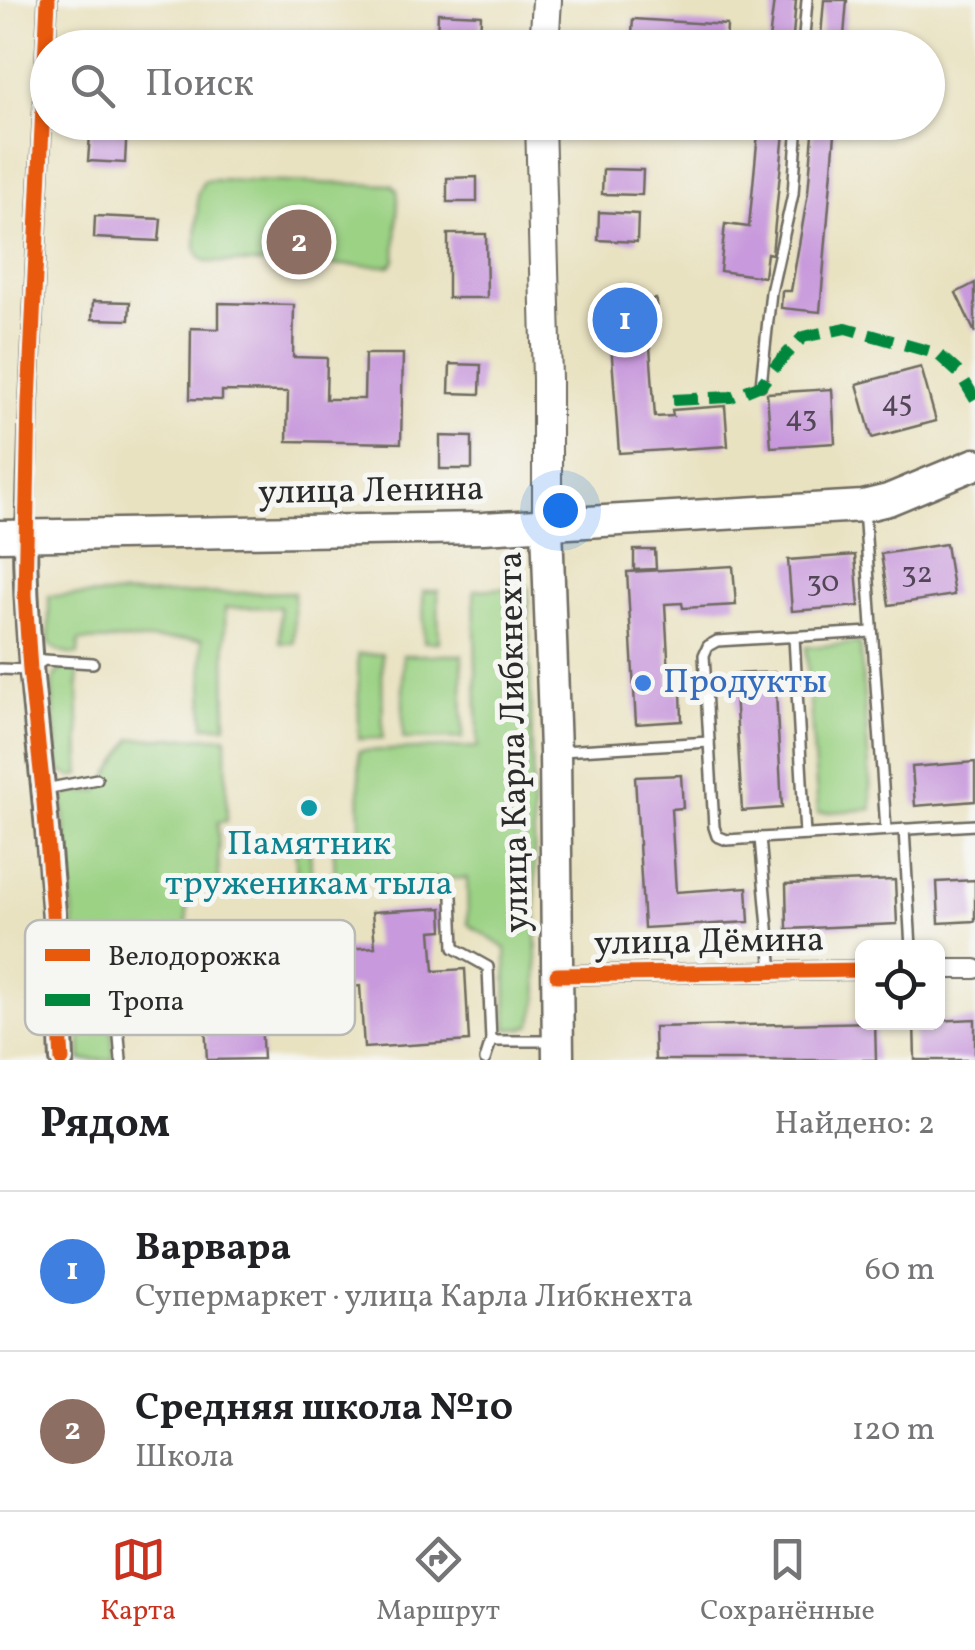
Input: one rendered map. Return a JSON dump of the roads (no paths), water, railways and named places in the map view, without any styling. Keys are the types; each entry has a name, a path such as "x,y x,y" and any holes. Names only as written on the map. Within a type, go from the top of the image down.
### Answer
{"main road":[{"path":"545,30 547,0"},
{"name":"улица Карла Либкнехта","path":"540,140 558,1050"},
{"name":"улица Ленина","path":"13,536 547,526 863,506 888,500 975,464"}],"street":[{"path":"47,30 48,0"},
{"path":"43,140 28,402 13,536 25,595 52,920"},
{"path":"945,969 975,968"},
{"name":"улица Дёмина","path":"557,975 855,970"},
{"path":"60,1035 62,1060"}],"lane":[{"path":"805,30 807,0"},
{"path":"760,384 771,292 793,194 797,140"},
{"path":"863,506 886,830"},
{"path":"871,632 717,641 708,646 704,655 717,836 728,840 975,825"},
{"path":"794,637 805,835"},
{"path":"0,669 30,670 44,660 94,663"},
{"path":"554,751 709,742"},
{"path":"43,790 96,779"},
{"path":"904,829 911,940"},
{"path":"760,838 772,972"},
{"path":"452,897 454,948 488,967 491,1041 485,1060"},
{"path":"119,1035 121,1060"},
{"path":"491,1041 558,1050"}],"place":[{"name":"Средняя школа №10","path":"299,242"},
{"name":"Варвара","path":"625,320"},
{"name":"Продукты","path":"643,683"},
{"name":"Памятник труженикам тыла","path":"309,808"}]}
